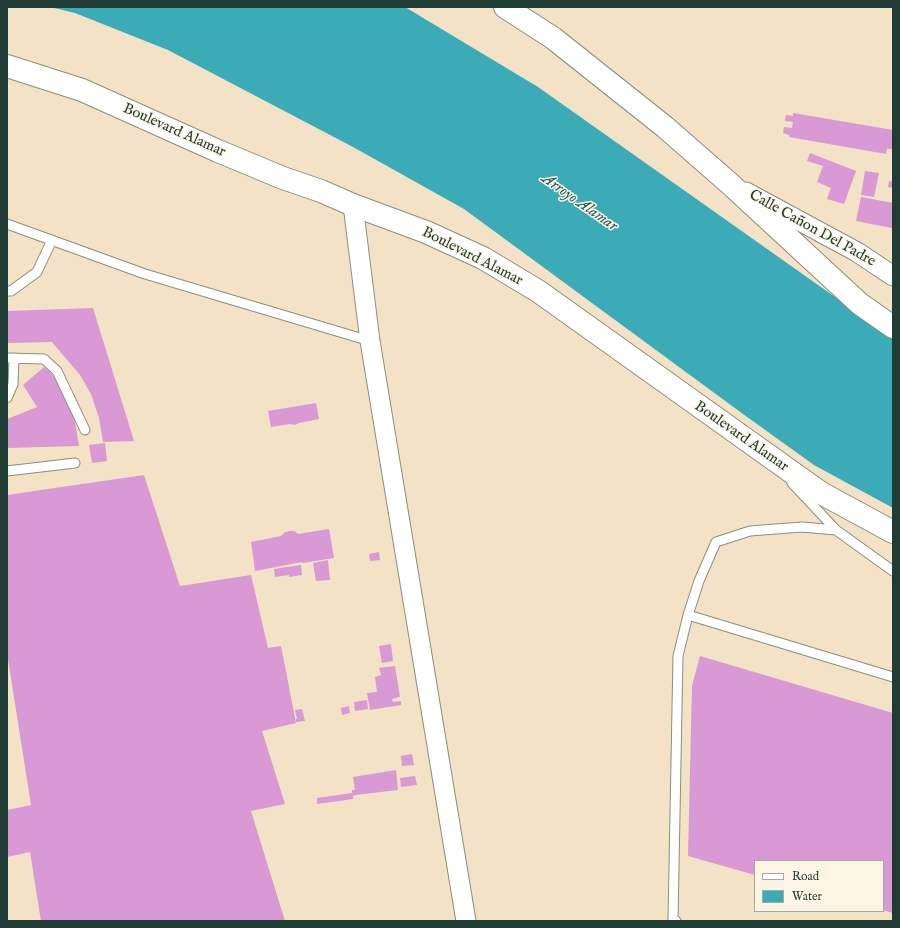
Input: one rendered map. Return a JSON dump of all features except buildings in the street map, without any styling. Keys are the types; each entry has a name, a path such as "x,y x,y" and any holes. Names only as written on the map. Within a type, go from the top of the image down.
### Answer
{"highway":[{"path":"505,7 552,38 665,127 729,183 860,304 893,328"},
{"name":"Boulevard Alamar","path":"7,66 82,90 218,151 283,178 321,191 426,232 482,258 538,291 821,493 893,532"}],"street":[{"name":"Calle Cañon Del Padre","path":"729,183 857,252 893,276"},
{"path":"354,205 370,341 466,921"}],"lane":[{"path":"7,224 145,274 370,341"},
{"path":"7,291 12,291 37,272 52,240"},
{"path":"7,398 13,384 11,358 44,359 58,371 85,430"},
{"path":"763,453 836,530 893,571"},
{"path":"7,471 75,463"},
{"path":"674,921 678,656 688,615 699,581 716,542 750,531 802,527 836,530"},
{"path":"688,615 893,677"}],"water":[{"name":"Arroyo Alamar","path":"50,7 405,7 538,87 893,338 893,508 814,465 464,209 353,147 168,50 75,13"}]}
